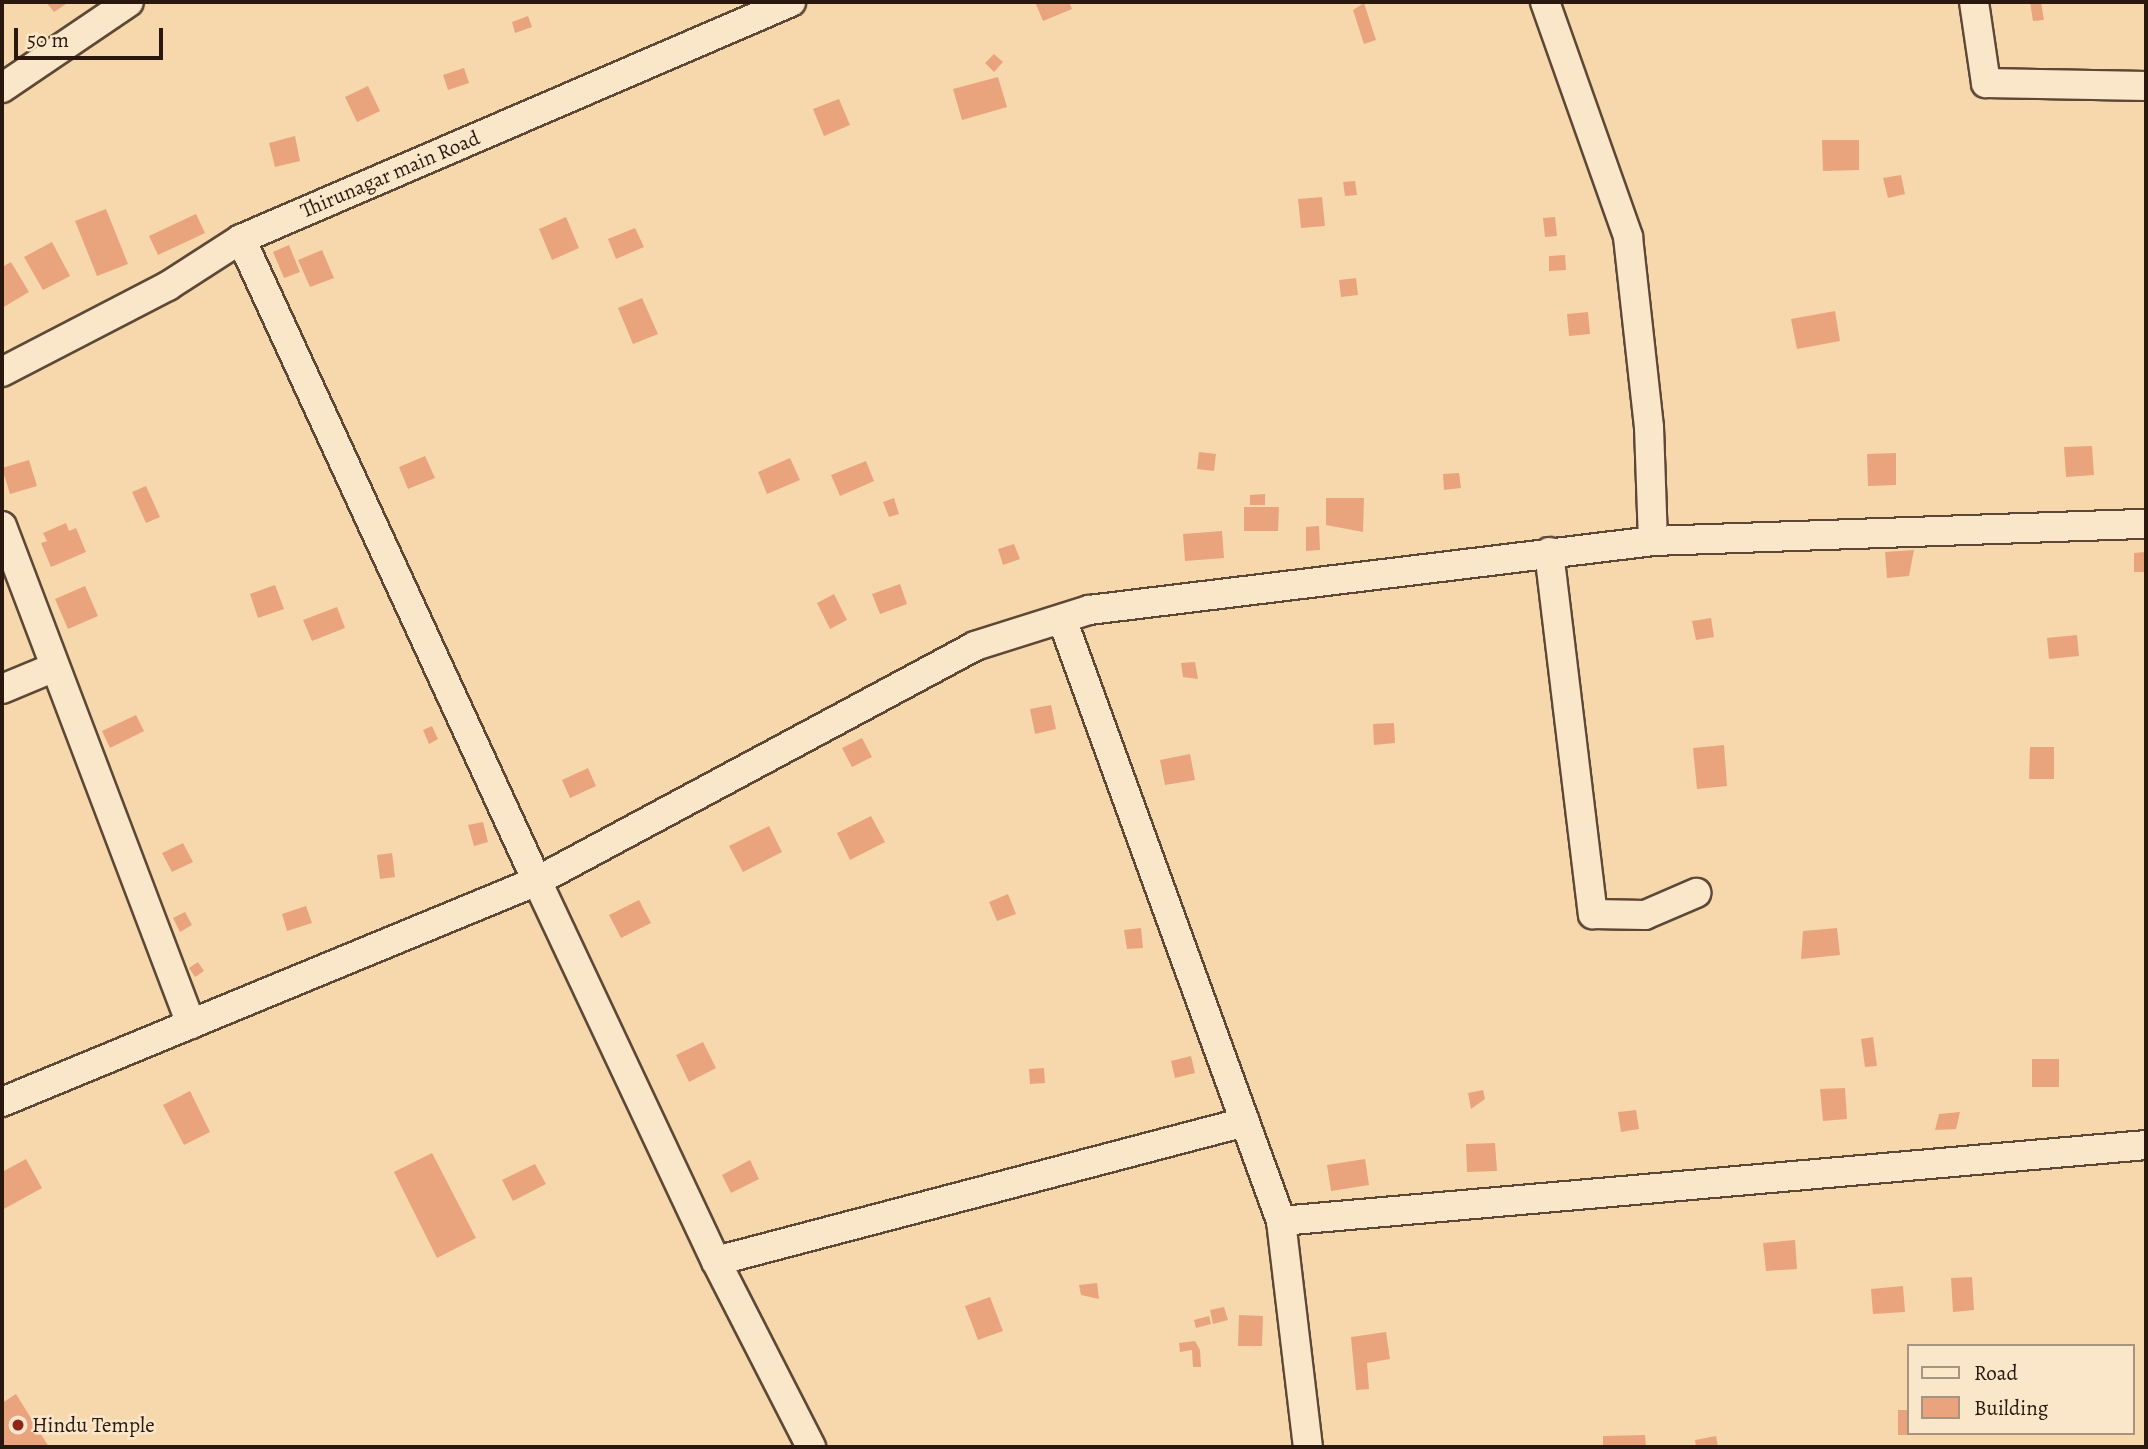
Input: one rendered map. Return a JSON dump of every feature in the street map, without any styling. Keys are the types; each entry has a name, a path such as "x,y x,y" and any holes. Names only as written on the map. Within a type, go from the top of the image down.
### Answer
{"street":[{"path":"2,88 129,2"},
{"name":"Thirunagar main Road","path":"2,372 168,286 241,239 791,2"},
{"path":"1545,2 1629,237 1649,427 1653,541"},
{"path":"1974,2 1986,83 2146,86"},
{"path":"241,239 716,1261 811,1447"},
{"path":"2,1102 537,880 975,646 1062,619 1116,606 1653,541 2146,524"},
{"path":"2,526 191,1024"},
{"path":"1549,552 1593,914 1645,915 1696,893"},
{"path":"1062,619 1281,1221 1308,1447"},
{"path":"2,689 55,667"},
{"path":"716,1261 1245,1122"},
{"path":"1281,1221 2146,1145"}],"building":[{"path":"46,2 69,2 54,12"},
{"path":"1035,2 1069,2 1072,9 1043,21"},
{"path":"2030,2 2041,2 2044,20 2033,21"},
{"path":"1364,3 1376,40 1364,44 1353,10"},
{"path":"528,16 532,27 515,33 512,22"},
{"path":"994,54 1003,62 994,72 985,63"},
{"path":"464,68 469,83 448,90 443,75"},
{"path":"998,77 1007,107 962,120 953,89"},
{"path":"368,86 380,111 357,122 345,97"},
{"path":"839,99 850,125 824,136 813,109"},
{"path":"295,136 300,161 275,167 269,143"},
{"path":"1822,140 1859,140 1859,170 1823,171"},
{"path":"1901,175 1905,194 1888,198 1883,178"},
{"path":"1355,181 1357,195 1345,196 1343,182"},
{"path":"1322,197 1325,226 1301,228 1298,199"},
{"path":"106,209 128,264 97,276 75,221"},
{"path":"196,214 205,233 158,255 149,236"},
{"path":"566,217 579,248 552,260 539,229"},
{"path":"1555,217 1557,236 1545,237 1543,218"},
{"path":"635,228 644,247 616,259 608,239"},
{"path":"52,242 70,276 43,290 24,257"},
{"path":"289,245 300,272 284,278 273,252"},
{"path":"322,250 334,278 310,287 298,260"},
{"path":"1565,255 1566,270 1549,271 1549,256"},
{"path":"11,262 29,292 2,308 2,267"},
{"path":"1356,278 1358,295 1341,297 1339,280"},
{"path":"642,298 658,334 633,344 618,308"},
{"path":"1835,311 1840,341 1797,349 1791,319"},
{"path":"1588,312 1590,334 1569,336 1567,314"},
{"path":"2092,446 2094,475 2066,477 2064,447"},
{"path":"1199,452 1216,454 1214,471 1197,469"},
{"path":"1896,453 1896,485 1868,486 1867,454"},
{"path":"425,456 435,478 408,489 399,467"},
{"path":"790,458 800,480 767,494 758,472"},
{"path":"29,460 37,486 10,494 2,468"},
{"path":"866,461 874,481 840,496 831,475"},
{"path":"1459,473 1461,488 1444,490 1443,474"},
{"path":"146,486 160,517 146,523 132,492"},
{"path":"1265,494 1265,505 1250,505 1250,495"},
{"path":"894,498 899,514 889,517 883,502"},
{"path":"1326,498 1364,498 1363,532 1326,525"},
{"path":"1244,507 1279,507 1278,531 1244,531"},
{"path":"66,523 69,531 76,528 86,552 51,567 41,543 47,541 43,533"},
{"path":"1319,526 1320,550 1306,551 1306,527"},
{"path":"1222,531 1224,558 1185,561 1183,534"},
{"path":"1014,544 1020,559 1003,565 998,549"},
{"path":"1914,550 1909,576 1887,578 1885,552"},
{"path":"2145,552 2146,572 2134,572 2134,553"},
{"path":"900,584 907,604 880,614 872,594"},
{"path":"275,585 284,609 258,618 250,594"},
{"path":"85,586 98,616 68,629 55,599"},
{"path":"834,594 847,620 830,629 817,603"},
{"path":"337,607 345,628 312,641 303,620"},
{"path":"1711,618 1714,637 1696,640 1692,621"},
{"path":"2077,635 2079,656 2049,659 2047,638"},
{"path":"1195,662 1198,679 1183,677 1181,663"},
{"path":"1051,705 1056,729 1035,734 1030,709"},
{"path":"136,715 144,731 110,748 102,731"},
{"path":"1394,723 1395,743 1374,745 1373,724"},
{"path":"432,726 438,739 429,744 423,730"},
{"path":"862,738 872,757 852,767 842,748"},
{"path":"1724,745 1727,786 1697,789 1693,748"},
{"path":"2030,747 2054,747 2054,779 2029,779"},
{"path":"1190,754 1195,780 1165,785 1160,760"},
{"path":"588,768 596,786 570,798 562,780"},
{"path":"871,816 885,842 850,860 837,833"},
{"path":"483,822 488,842 474,846 468,825"},
{"path":"769,826 782,852 743,872 729,846"},
{"path":"183,843 193,862 172,872 162,853"},
{"path":"392,853 395,877 380,879 377,855"},
{"path":"1008,894 1016,914 997,921 989,902"},
{"path":"639,900 651,923 621,938 609,915"},
{"path":"306,906 312,923 287,931 282,914"},
{"path":"185,912 192,925 180,932 173,918"},
{"path":"1141,928 1143,948 1127,949 1124,930"},
{"path":"1837,928 1840,955 1801,959 1803,931"},
{"path":"198,962 204,971 195,977 189,968"},
{"path":"1873,1037 1877,1066 1865,1067 1861,1039"},
{"path":"703,1042 716,1068 689,1082 676,1055"},
{"path":"1191,1056 1195,1073 1175,1078 1171,1061"},
{"path":"2032,1059 2059,1059 2059,1087 2032,1087"},
{"path":"1044,1068 1045,1083 1030,1084 1029,1069"},
{"path":"1845,1088 1847,1119 1823,1121 1820,1089"},
{"path":"1483,1090 1485,1099 1471,1109 1468,1093"},
{"path":"190,1091 210,1132 184,1145 163,1105"},
{"path":"1636,1110 1639,1129 1621,1132 1618,1112"},
{"path":"1960,1112 1956,1129 1935,1130 1939,1114"},
{"path":"1495,1143 1497,1171 1467,1172 1466,1144"},
{"path":"432,1153 476,1238 437,1258 394,1172"},
{"path":"26,1159 42,1188 2,1210 2,1172"},
{"path":"1365,1159 1369,1185 1331,1191 1327,1165"},
{"path":"750,1160 759,1179 731,1193 722,1175"},
{"path":"535,1164 546,1184 513,1201 502,1180"},
{"path":"1795,1240 1797,1269 1766,1271 1763,1243"},
{"path":"1972,1277 1974,1310 1953,1312 1951,1278"},
{"path":"1097,1283 1099,1299 1081,1295 1079,1285"},
{"path":"1903,1286 1905,1312 1873,1314 1871,1289"},
{"path":"990,1297 1003,1331 978,1340 965,1306"},
{"path":"1224,1307 1228,1320 1213,1324 1210,1310"},
{"path":"1239,1315 1263,1316 1262,1346 1238,1346"},
{"path":"1209,1316 1211,1324 1196,1328 1194,1320"},
{"path":"1386,1332 1390,1359 1367,1363 1369,1389 1356,1390 1351,1337"},
{"path":"1195,1341 1200,1350 1201,1367 1193,1367 1192,1350 1180,1352 1179,1343"},
{"name":"Hindu Temple","path":"16,1394 49,1447 2,1447 2,1403"},
{"path":"1898,1410 1906,1410 1906,1435 1898,1435"},
{"path":"1645,1435 1646,1447 1603,1447 1603,1436"},
{"path":"1716,1436 1718,1447 1696,1447 1695,1440"}],"place":[{"name":"Hindu Temple","path":"18,1425"}]}
